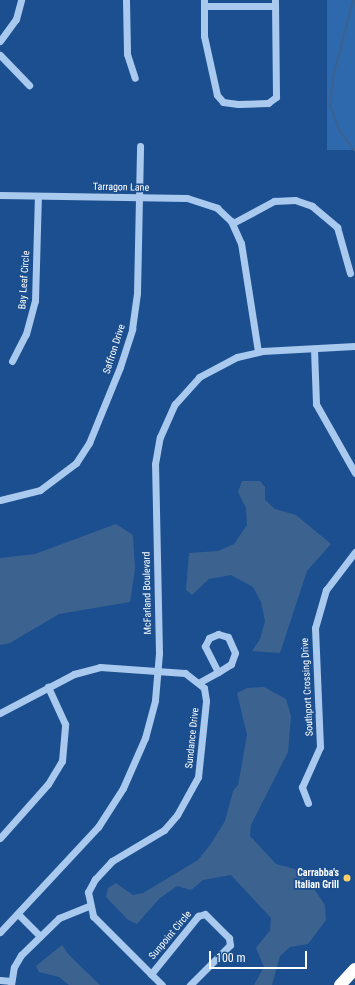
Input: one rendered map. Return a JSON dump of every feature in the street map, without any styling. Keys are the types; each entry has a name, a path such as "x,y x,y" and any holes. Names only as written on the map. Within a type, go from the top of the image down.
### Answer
{"highway":[{"path":"340,985 355,969"}],"street":[{"path":"0,41 16,20 21,0"},
{"path":"126,0 127,54 135,78"},
{"path":"204,3 275,3 276,97 266,103 226,104 220,99 205,42 204,3"},
{"path":"0,55 29,85"},
{"name":"Saffron Drive","path":"0,500 25,496 48,486 74,466 89,443 132,329 138,282 140,146"},
{"name":"Tarragon Lane","path":"0,195 139,197 200,200 217,208 233,223"},
{"name":"Bay Leaf Circle","path":"12,361 24,338 35,301 38,196"},
{"path":"258,352 243,249 233,223 274,201 295,200 312,206 337,228 350,273"},
{"name":"McFarland Boulevard","path":"0,932 93,834 123,788 148,730 158,670 155,470 160,437 175,404 195,381 225,361 258,352 314,350 355,346"},
{"path":"314,350 316,404 355,473"},
{"name":"Southport Crossing Drive","path":"308,804 302,787 320,747 315,628 326,590 355,552"},
{"path":"0,713 48,687 94,668 158,670 185,673 200,682 229,666 234,656 230,640 221,634 210,637 205,646 218,672"},
{"name":"Sundance Drive","path":"89,906 88,892 95,878 119,855 170,825 196,782 206,698 200,682"},
{"path":"0,838 48,784 62,761 65,724 48,687"},
{"path":"0,980 11,983 16,962 40,936 64,915 89,906"},
{"name":"Sunpoint Circle","path":"89,906 96,919 162,985"},
{"path":"18,914 40,936"},
{"name":"Sunpoint Circle","path":"151,974 198,916 205,914 229,938 230,945 190,985"}],"shaded area":[{"path":"327,0 355,0 355,150 327,150"},
{"path":"242,481 260,481 265,487 265,500 275,509 296,515 331,544 307,571 280,653 252,651 260,639 265,621 261,602 253,587 231,575 209,579 192,595 186,590 189,553 218,551 234,544 247,525 246,508 238,492"},
{"path":"116,524 133,535 135,569 130,602 59,614 10,643 0,645 0,558 35,554"},
{"path":"264,687 286,699 291,716 288,752 251,825 250,836 276,864 295,869 306,877 325,905 326,920 308,944 290,947 280,956 272,985 254,985 264,967 256,948 270,930 271,918 231,875 203,880 191,890 177,886 159,899 137,924 128,920 106,897 108,888 116,883 133,895 143,893 198,860 210,845 225,821 233,791 238,785 247,735 237,693 247,688"},
{"path":"62,945 69,955 100,985 69,985 59,977 39,972 36,966"}],"waterway":[{"path":"353,0 333,78 330,105 339,130 355,151"}],"place":[{"name":"Carrabba's Italian Grill","path":"347,878"}]}
